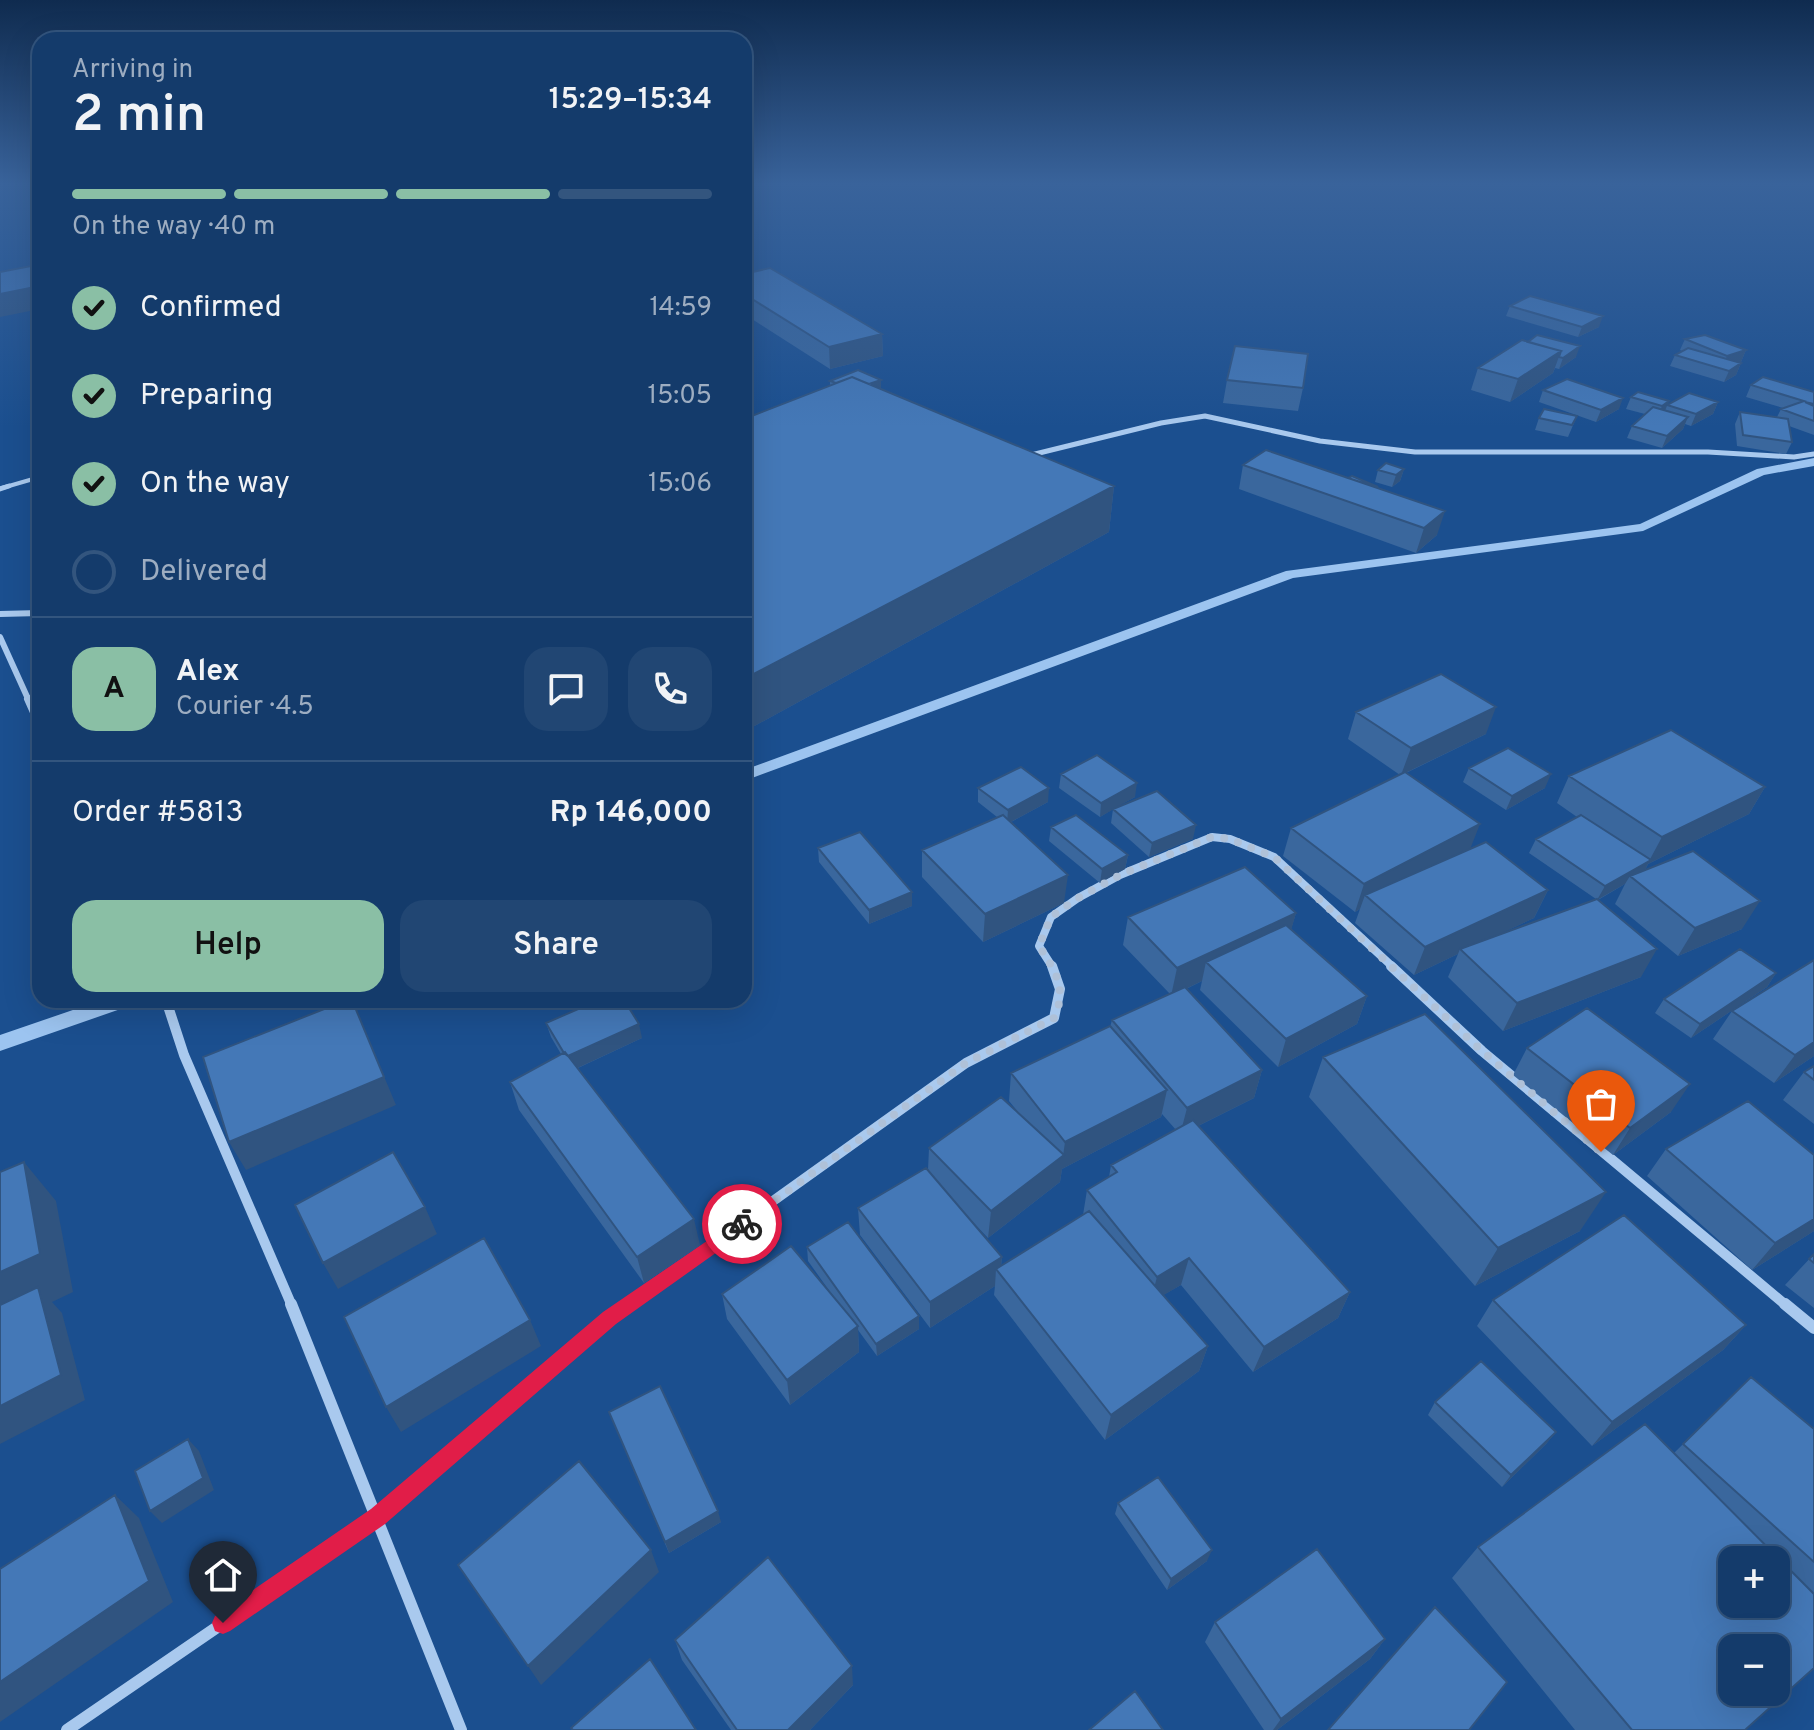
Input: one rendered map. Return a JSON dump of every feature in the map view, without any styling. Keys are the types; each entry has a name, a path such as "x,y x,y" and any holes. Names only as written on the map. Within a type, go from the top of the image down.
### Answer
{"street":[{"path":"1013,460 1161,423 1205,416 1320,441 1415,452 1708,452 1794,457 1814,454"},
{"path":"0,614 32,613"},
{"path":"0,637 32,708"},
{"path":"67,1730 378,1517 609,1318 966,1063 1054,1018 1061,1004 1062,991 1058,976 1039,946 1051,917 1120,875 1212,837 1230,839 1274,857 1482,1051 1814,1328"},
{"path":"169,1008 184,1055 276,1267 461,1730"}],"lane":[{"path":"0,489 32,479"}],"building":[{"path":"31,266 32,288 0,294 0,272"},
{"path":"770,268 882,334 829,347 752,299 752,272"},
{"path":"1530,296 1603,316 1582,327 1510,306"},
{"path":"1537,335 1580,346 1563,358 1559,357 1561,351 1528,342"},
{"path":"1705,335 1746,350 1727,356 1685,339"},
{"path":"1522,340 1561,351 1518,379 1478,368"},
{"path":"1235,346 1308,354 1303,388 1227,380"},
{"path":"1688,348 1741,363 1729,371 1675,355"},
{"path":"858,370 881,380 869,384 852,377 836,383 830,381"},
{"path":"852,377 1114,486 752,675 752,416"},
{"path":"1763,377 1814,392 1814,404 1805,402 1814,406 1814,421 1781,409 1804,401 1751,385"},
{"path":"1567,379 1623,398 1601,410 1543,390"},
{"path":"1638,392 1669,401 1662,406 1631,397"},
{"path":"1689,393 1718,402 1696,414 1667,405"},
{"path":"1653,407 1688,417 1667,436 1632,426"},
{"path":"1544,409 1577,416 1572,425 1539,418"},
{"path":"1740,412 1788,419 1792,442 1743,435"},
{"path":"1266,450 1445,511 1424,528 1243,465"},
{"path":"1386,463 1404,469 1396,475 1378,470"},
{"path":"1352,476 1378,487 1348,478"},
{"path":"1441,674 1496,707 1411,748 1356,712"},
{"path":"1671,730 1765,787 1662,837 1569,776"},
{"path":"1508,748 1551,774 1512,796 1469,768"},
{"path":"1097,755 1137,783 1101,803 1061,774"},
{"path":"1021,767 1049,788 1008,810 978,788"},
{"path":"1405,772 1480,824 1364,884 1291,828"},
{"path":"1157,791 1196,825 1152,843 1113,809"},
{"path":"1003,815 1068,875 985,914 922,850"},
{"path":"1076,815 1128,855 1102,869 1051,827"},
{"path":"1581,815 1651,860 1605,886 1536,839"},
{"path":"860,832 912,892 869,910 818,848"},
{"path":"1486,842 1548,890 1425,947 1365,895"},
{"path":"1693,851 1760,901 1695,928 1630,876"},
{"path":"1245,867 1296,913 1177,968 1128,917"},
{"path":"1597,899 1657,949 1517,1003 1460,949"},
{"path":"1286,925 1367,996 1286,1039 1206,962"},
{"path":"1740,949 1776,973 1700,1024 1664,999"},
{"path":"1814,960 1814,1042 1795,1055 1732,1011"},
{"path":"1185,987 1262,1070 1187,1108 1112,1020"},
{"path":"327,1008 355,1008 384,1077 229,1142 203,1057"},
{"path":"581,1008 629,1008 639,1024 568,1056 546,1023"},
{"path":"1587,1008 1690,1084 1630,1128 1527,1048"},
{"path":"1425,1014 1606,1192 1498,1248 1323,1057"},
{"path":"1110,1026 1167,1090 1065,1142 1011,1073"},
{"path":"565,1052 694,1219 637,1257 510,1082"},
{"path":"1814,1066 1814,1080 1804,1072"},
{"path":"1001,1097 1064,1155 991,1211 929,1148"},
{"path":"1748,1101 1814,1155 1814,1219 1775,1243 1666,1149"},
{"path":"1193,1120 1350,1292 1264,1347 1189,1258 1157,1277 1087,1190 1117,1172 1111,1165"},
{"path":"393,1152 425,1207 323,1263 295,1205"},
{"path":"24,1162 40,1254 0,1272 0,1172"},
{"path":"926,1168 1002,1257 930,1302 858,1208"},
{"path":"1089,1211 1208,1346 1111,1415 996,1269"},
{"path":"1624,1215 1746,1325 1612,1422 1493,1300"},
{"path":"848,1222 919,1316 876,1344 807,1247"},
{"path":"484,1238 530,1320 386,1407 344,1317"},
{"path":"791,1246 858,1326 787,1380 722,1294"},
{"path":"38,1287 61,1375 0,1406 0,1305"},
{"path":"1481,1361 1556,1432 1511,1475 1435,1402"},
{"path":"1751,1377 1814,1429 1814,1562 1683,1444"},
{"path":"660,1386 718,1511 665,1542 609,1412"},
{"path":"1645,1424 1766,1546 1718,1546 1718,1618 1790,1618 1790,1570 1814,1594 1814,1668 1790,1690 1790,1634 1718,1634 1718,1706 1772,1706 1745,1730 1632,1730 1478,1547"},
{"path":"188,1439 203,1478 150,1511 135,1471"},
{"path":"579,1461 651,1550 528,1666 458,1565"},
{"path":"1158,1477 1212,1550 1171,1579 1118,1503"},
{"path":"115,1495 149,1581 0,1682 0,1569"},
{"path":"1317,1549 1385,1639 1281,1719 1215,1622"},
{"path":"768,1557 852,1666 788,1730 737,1730 675,1640"},
{"path":"1435,1607 1507,1682 1469,1730 1328,1730"},
{"path":"650,1659 696,1730 571,1728"},
{"path":"1135,1691 1163,1730 1089,1730"}],"waterway":[{"path":"752,773 1291,574 1643,527 1761,472 1814,462"},
{"path":"0,1043 102,1008"}],"way so far":[{"path":"742,1224 966,1063 1054,1018 1061,1004 1062,991 1058,976 1039,946 1041,934 1051,917 1120,875 1212,837 1230,839 1274,857 1482,1051 1601,1152"}],"route":[{"path":"223,1623 378,1517 609,1318 742,1224"}]}
